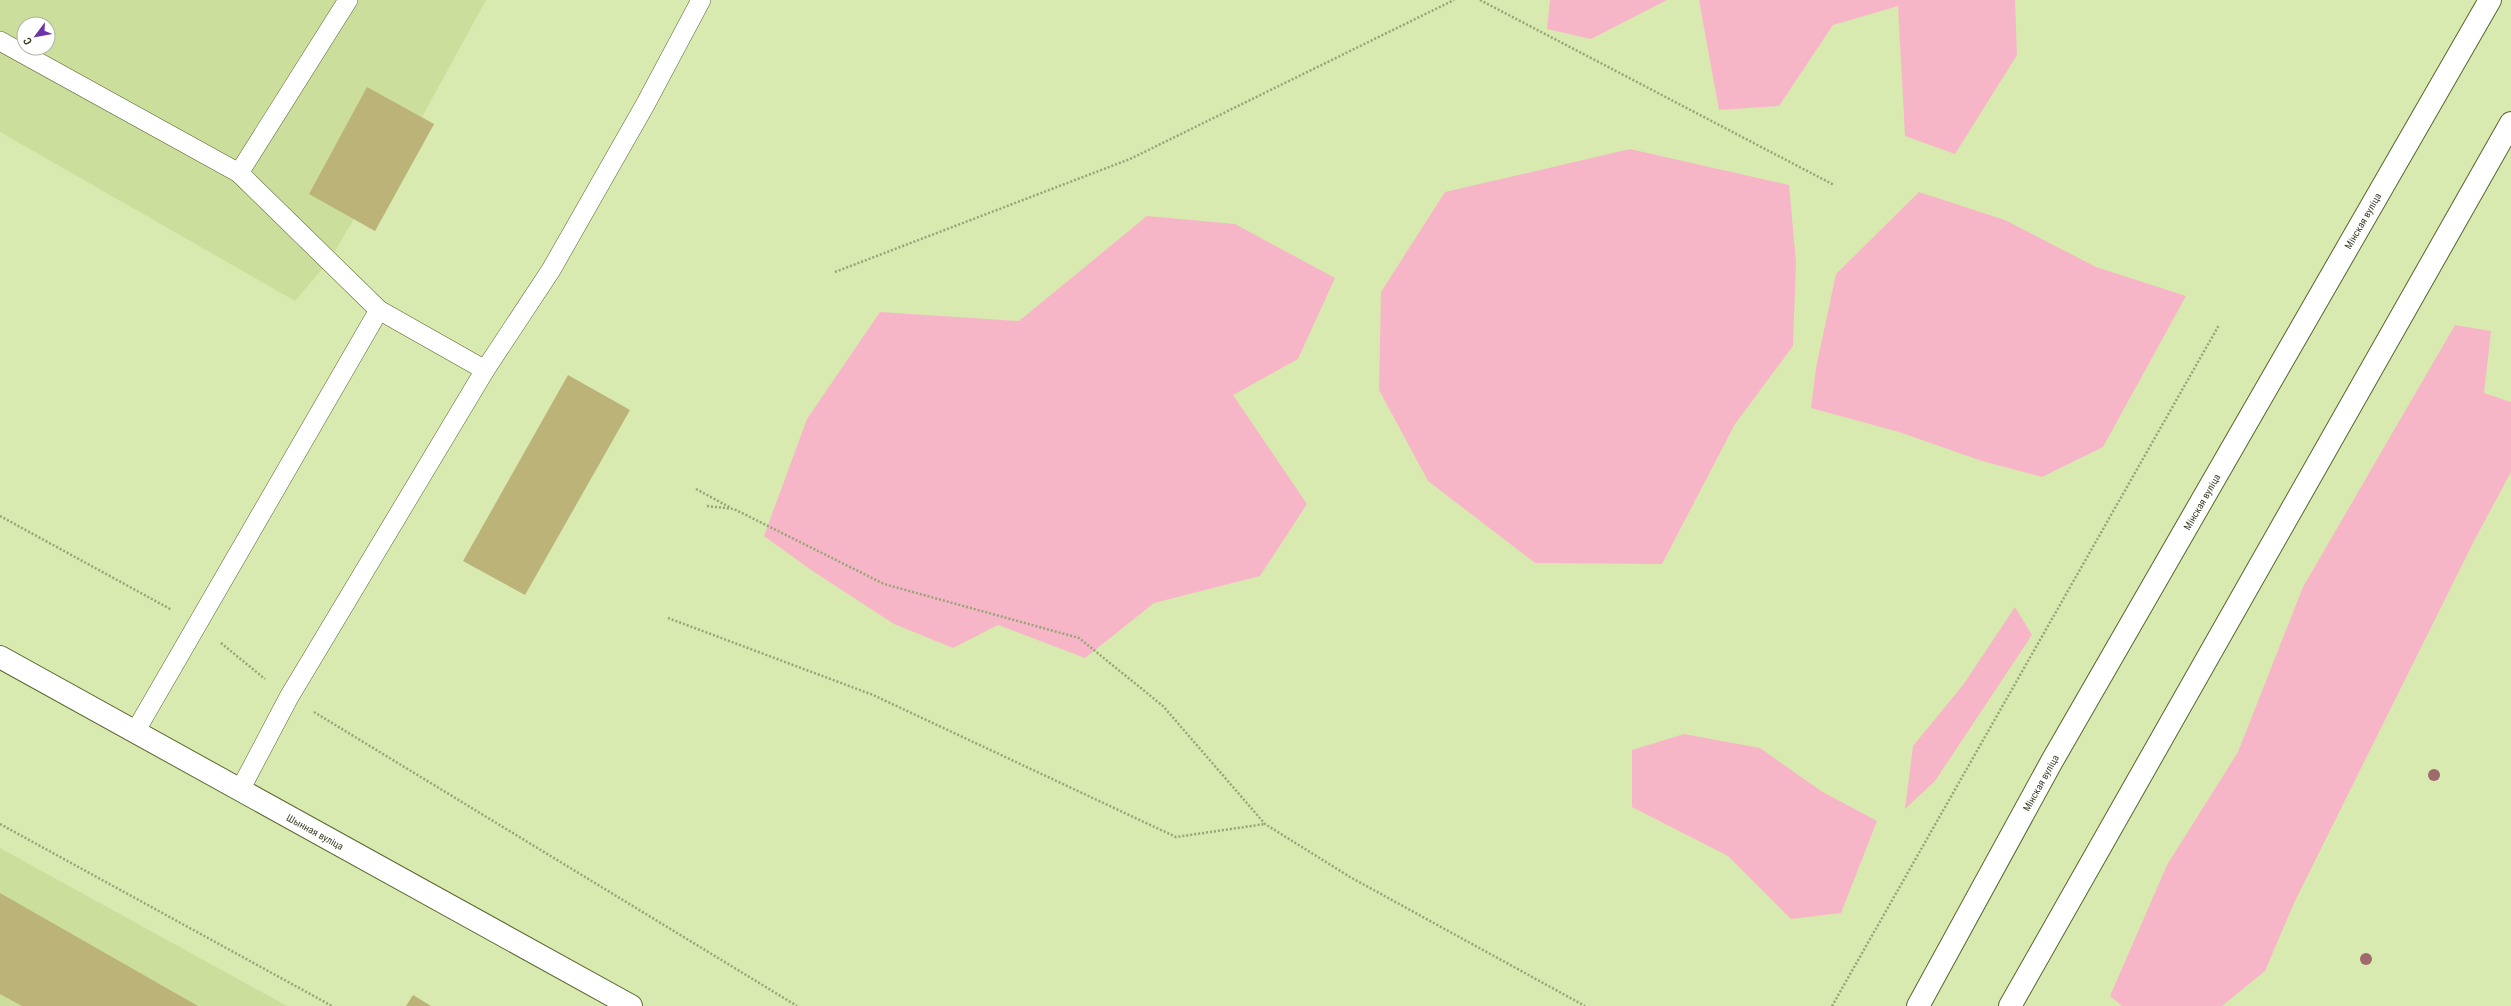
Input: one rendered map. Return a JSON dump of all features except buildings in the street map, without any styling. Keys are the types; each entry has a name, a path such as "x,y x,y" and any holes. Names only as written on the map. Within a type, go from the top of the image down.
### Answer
{"main road":[{"name":"Мінская вуліца","path":"1918,1006 2052,761 2490,0"},
{"path":"2010,1006 2511,124"},
{"name":"Шынная вуліца","path":"0,658 631,1006"}],"lane":[{"path":"239,173 348,0"},
{"path":"240,790 289,697 485,370 554,263 645,105 701,0"},
{"path":"0,41 239,173 379,310 485,370"},
{"path":"135,732 379,310"}],"path":[{"path":"835,272 1130,160 1454,0"},
{"path":"1480,0 1834,185"},
{"path":"1832,1006 2219,325"},
{"path":"696,489 884,584 1079,638 1163,706 1265,824 1350,877 1585,1006"},
{"path":"707,506 734,509"},
{"path":"0,516 197,624 289,697 797,1006"},
{"path":"668,618 873,695 1176,837 1265,824"},
{"path":"0,824 332,1006"}],"shaded area":[{"path":"0,0 486,0 422,117 434,124 375,231 354,219 329,261 295,301 0,132"},
{"path":"1550,0 1667,0 1591,39 1547,29"},
{"path":"1699,0 2015,0 2017,55 1955,154 1905,136 1898,6 1833,25 1779,106 1719,110"},
{"path":"1630,149 1789,185 1796,262 1793,346 1735,424 1662,564 1535,563 1428,481 1379,390 1381,292 1445,192"},
{"path":"1919,192 2005,220 2096,267 2186,296 2103,447 2042,477 1982,461 1899,432 1811,408 1816,368 1836,274"},
{"path":"1147,216 1235,224 1335,278 1298,359 1233,395 1307,504 1260,576 1154,603 1085,658 998,625 953,648 894,624 811,570 764,536 807,419 880,312 1019,321"},
{"path":"2455,325 2491,331 2484,393 2511,402 2511,472 2474,541 2294,903 2265,971 2222,1006 2122,1006 2110,996 2167,865 2238,752 2303,587"},
{"path":"2015,607 2032,635 1935,781 1905,809 1913,746 1963,685"},
{"path":"1684,734 1760,748 1821,791 1877,821 1841,913 1791,919 1728,856 1632,807 1632,750"},
{"path":"0,848 287,1006 0,1006"}]}
